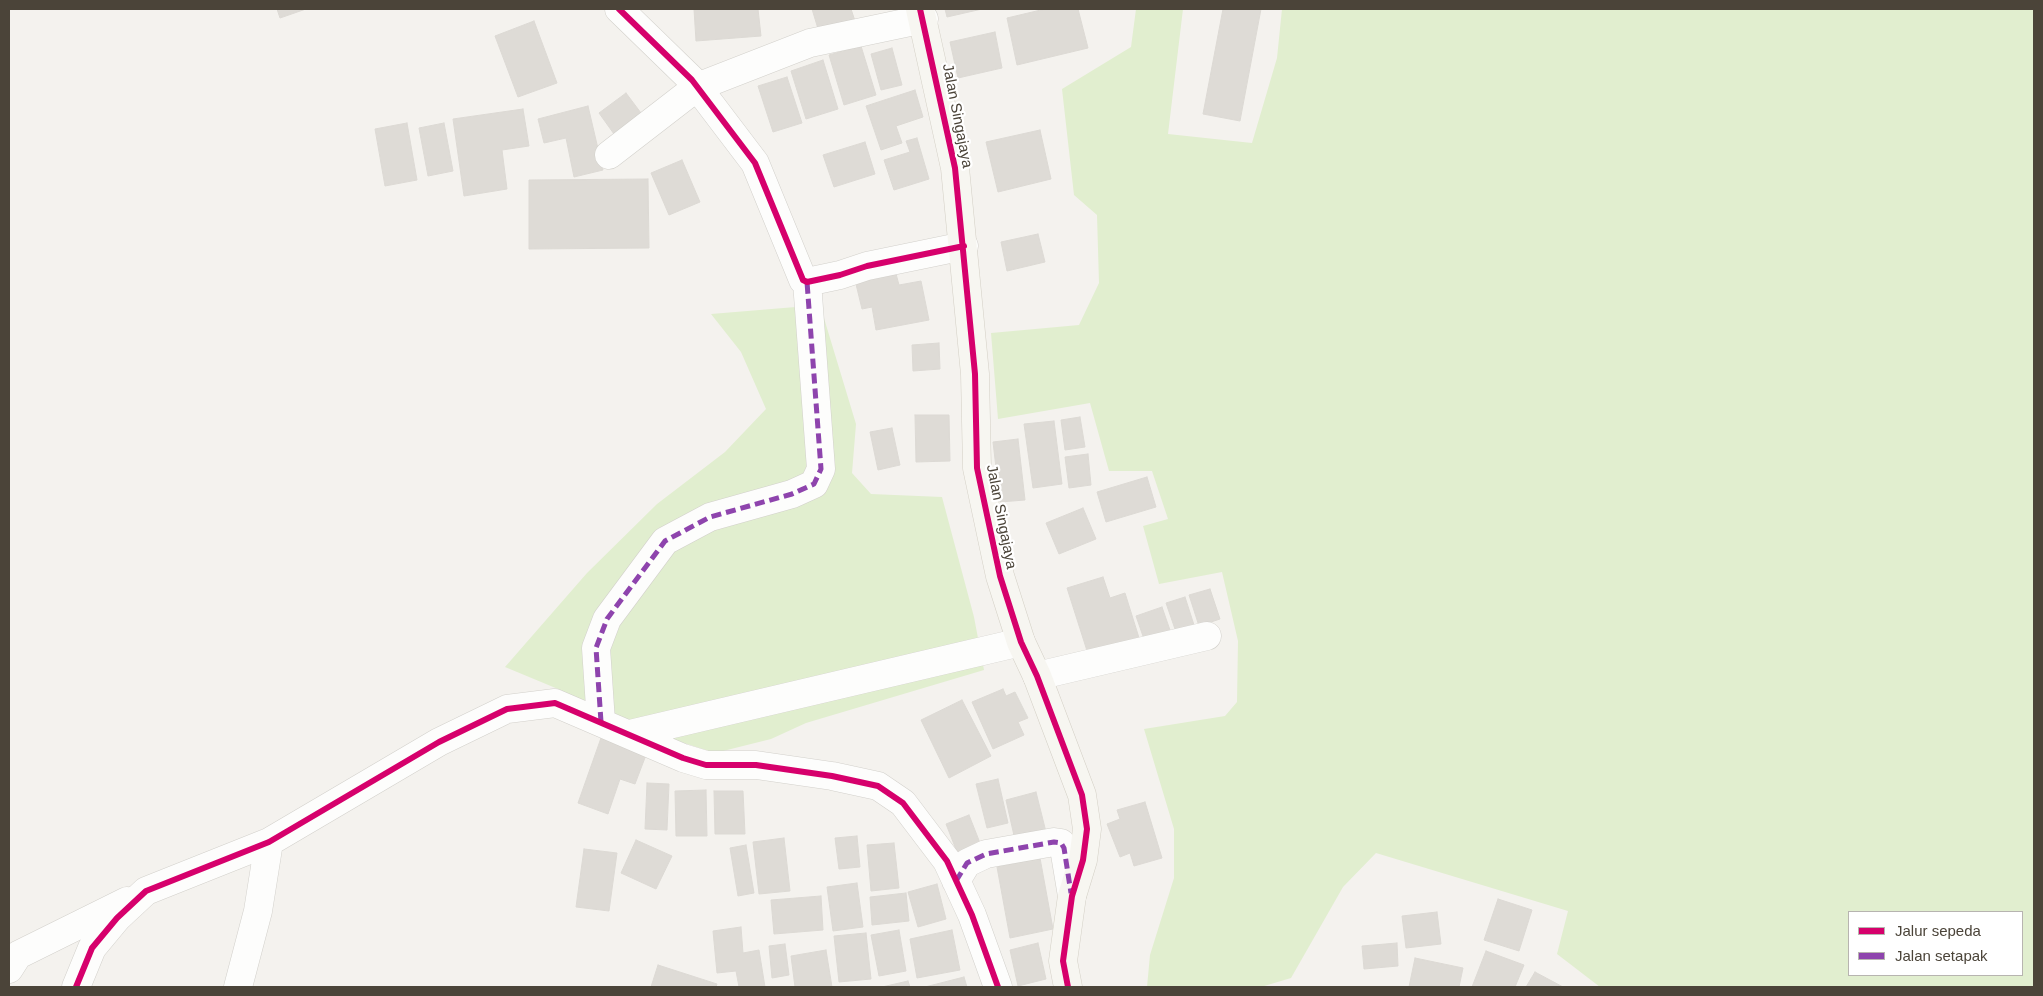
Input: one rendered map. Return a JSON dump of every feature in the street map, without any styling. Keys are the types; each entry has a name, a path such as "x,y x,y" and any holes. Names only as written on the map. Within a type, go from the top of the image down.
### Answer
{"street":[{"path":"619,9 692,80 755,163 803,280 807,282 964,246"},
{"path":"609,155 697,87 810,43 922,14"},
{"name":"Jalan Singajaya","path":"922,14 955,168 975,374 977,468 1000,576 1021,642 1037,676 1082,795 1087,829 1083,860 1072,896 1062,960 1068,987"},
{"path":"601,722 596,648 607,619 665,542 710,516 792,494 814,484 821,469 807,282"},
{"path":"1037,676 1207,636"},
{"path":"630,734 1021,642"},
{"path":"9,969 18,955 40,942 146,891 269,842 440,742 507,709 555,703 683,758 706,764 756,765 832,776 878,786 903,803 947,862 972,915 998,987"},
{"path":"238,987 258,911 269,842"},
{"path":"956,881 967,863 986,854 1054,842 1061,843 1064,848 1072,896"},
{"path":"76,987 92,948 117,918 146,891"}],"green space":[{"path":"1136,9 1183,9 1168,134 1252,143 1277,58 1282,9 2034,9 2034,987 1600,987 1557,954 1568,911 1376,853 1343,887 1291,978 1261,987 1147,987 1150,955 1174,878 1174,829 1144,729 1225,716 1237,702 1238,641 1222,572 1159,584 1143,526 1168,519 1152,471 1109,471 1090,403 998,419 991,333 1079,325 1099,283 1097,215 1074,195 1062,89 1131,47"},
{"path":"820,305 856,424 852,473 871,494 942,497 974,617 984,670 806,723 771,739 715,753 622,723 558,689 505,667 587,573 657,504 725,452 766,409 741,352 711,314"}],"building":[{"path":"277,9 306,9 280,18"},
{"path":"694,9 758,9 761,36 696,41"},
{"path":"812,9 851,9 855,21 819,32"},
{"path":"945,9 982,9 947,17"},
{"path":"1045,9 1078,9 1088,48 1017,65 1007,18"},
{"path":"1223,9 1261,9 1240,121 1203,114"},
{"path":"534,21 557,83 518,97 495,36"},
{"path":"995,32 1002,68 958,78 950,42"},
{"path":"861,46 876,95 844,105 829,55"},
{"path":"892,48 902,85 881,90 871,54"},
{"path":"823,60 838,109 806,119 791,71"},
{"path":"787,77 802,123 773,132 758,86"},
{"path":"915,90 923,117 896,126 902,143 881,150 866,106"},
{"path":"626,93 647,121 619,141 599,113"},
{"path":"588,106 603,170 574,177 566,138 544,143 538,119"},
{"path":"523,109 529,146 502,150 507,189 464,196 453,119"},
{"path":"407,123 417,180 385,186 375,129"},
{"path":"444,123 453,171 428,176 419,128"},
{"path":"1040,130 1051,179 998,192 986,142"},
{"path":"917,138 929,179 894,190 884,160 910,152 906,141"},
{"path":"865,142 875,174 834,187 823,155"},
{"path":"682,160 700,202 669,215 651,173"},
{"path":"648,179 649,248 529,249 529,180"},
{"path":"1038,234 1045,262 1007,271 1001,242"},
{"path":"895,270 899,285 921,281 929,320 876,330 872,307 862,309 855,280"},
{"path":"939,343 940,369 913,371 912,345"},
{"path":"915,415 949,415 950,461 916,462"},
{"path":"1080,417 1085,447 1065,450 1061,420"},
{"path":"1054,421 1062,484 1033,488 1024,424"},
{"path":"892,428 900,465 878,470 870,432"},
{"path":"1018,439 1025,500 1000,502 993,442"},
{"path":"1088,454 1091,485 1069,488 1065,457"},
{"path":"1147,477 1156,507 1106,522 1097,492"},
{"path":"1083,508 1096,539 1059,554 1046,523"},
{"path":"1103,577 1110,598 1125,593 1140,641 1089,657 1067,588"},
{"path":"1210,589 1220,619 1199,626 1189,595"},
{"path":"1185,597 1194,625 1176,632 1166,603"},
{"path":"1162,607 1171,633 1145,642 1136,616"},
{"path":"1003,689 1006,696 1015,692 1028,718 1018,722 1024,735 993,749 972,702"},
{"path":"962,700 991,756 949,778 921,720"},
{"path":"601,738 646,755 635,784 620,779 608,814 578,803"},
{"path":"998,779 1008,823 987,828 976,784"},
{"path":"647,783 669,784 667,830 645,829"},
{"path":"706,790 707,836 676,836 675,791"},
{"path":"714,791 743,791 745,834 715,834"},
{"path":"1036,792 1046,832 1015,840 1006,800"},
{"path":"1145,802 1162,858 1134,866 1130,853 1120,857 1107,824 1120,819 1117,810"},
{"path":"969,815 982,848 959,857 946,824"},
{"path":"857,836 860,867 839,869 835,838"},
{"path":"784,838 790,891 759,894 753,842"},
{"path":"636,840 672,856 656,889 621,873"},
{"path":"894,843 899,888 871,891 867,845"},
{"path":"746,845 754,893 738,896 730,848"},
{"path":"584,849 617,853 609,911 576,907"},
{"path":"1040,858 1053,929 1010,938 997,867"},
{"path":"857,883 863,927 833,931 827,887"},
{"path":"937,884 946,919 918,927 908,892"},
{"path":"906,893 909,921 872,925 870,897"},
{"path":"821,896 823,930 774,934 771,900"},
{"path":"1498,899 1532,910 1519,951 1484,940"},
{"path":"1437,912 1441,944 1406,948 1402,916"},
{"path":"741,927 743,953 759,950 765,987 739,987 736,971 717,973 713,931"},
{"path":"899,930 906,971 879,976 871,935"},
{"path":"952,930 960,970 917,978 910,939"},
{"path":"866,933 871,979 839,982 834,936"},
{"path":"1038,943 1046,979 1018,986 1010,950"},
{"path":"1397,943 1398,966 1364,969 1362,946"},
{"path":"785,944 789,975 772,978 769,946"},
{"path":"826,950 832,987 795,987 791,956"},
{"path":"1486,951 1524,965 1515,987 1472,987"},
{"path":"1415,958 1463,968 1459,987 1409,987"},
{"path":"658,965 717,984 716,987 651,987"},
{"path":"1535,972 1563,987 1526,987"},
{"path":"964,977 967,987 925,987"},
{"path":"908,981 910,987 882,987"}],"marked path":[{"path":"601,722 596,648 607,619 665,541 710,517 792,494 814,484 821,469 807,282"},
{"path":"956,881 967,863 986,854 1054,842 1061,843 1064,848 1071,893"}],"cycle path":[{"path":"619,9 692,80 755,163 803,280 807,282 840,275 867,266 964,246"},
{"path":"920,9 955,168 975,374 977,468 1000,576 1021,642 1037,676 1082,795 1087,829 1083,860 1072,896 1063,961 1068,987"},
{"path":"76,987 92,948 117,918 146,891 269,842 439,742 507,709 555,703 683,758 706,765 756,765 832,776 878,786 903,803 947,861 972,915 998,987"}]}
